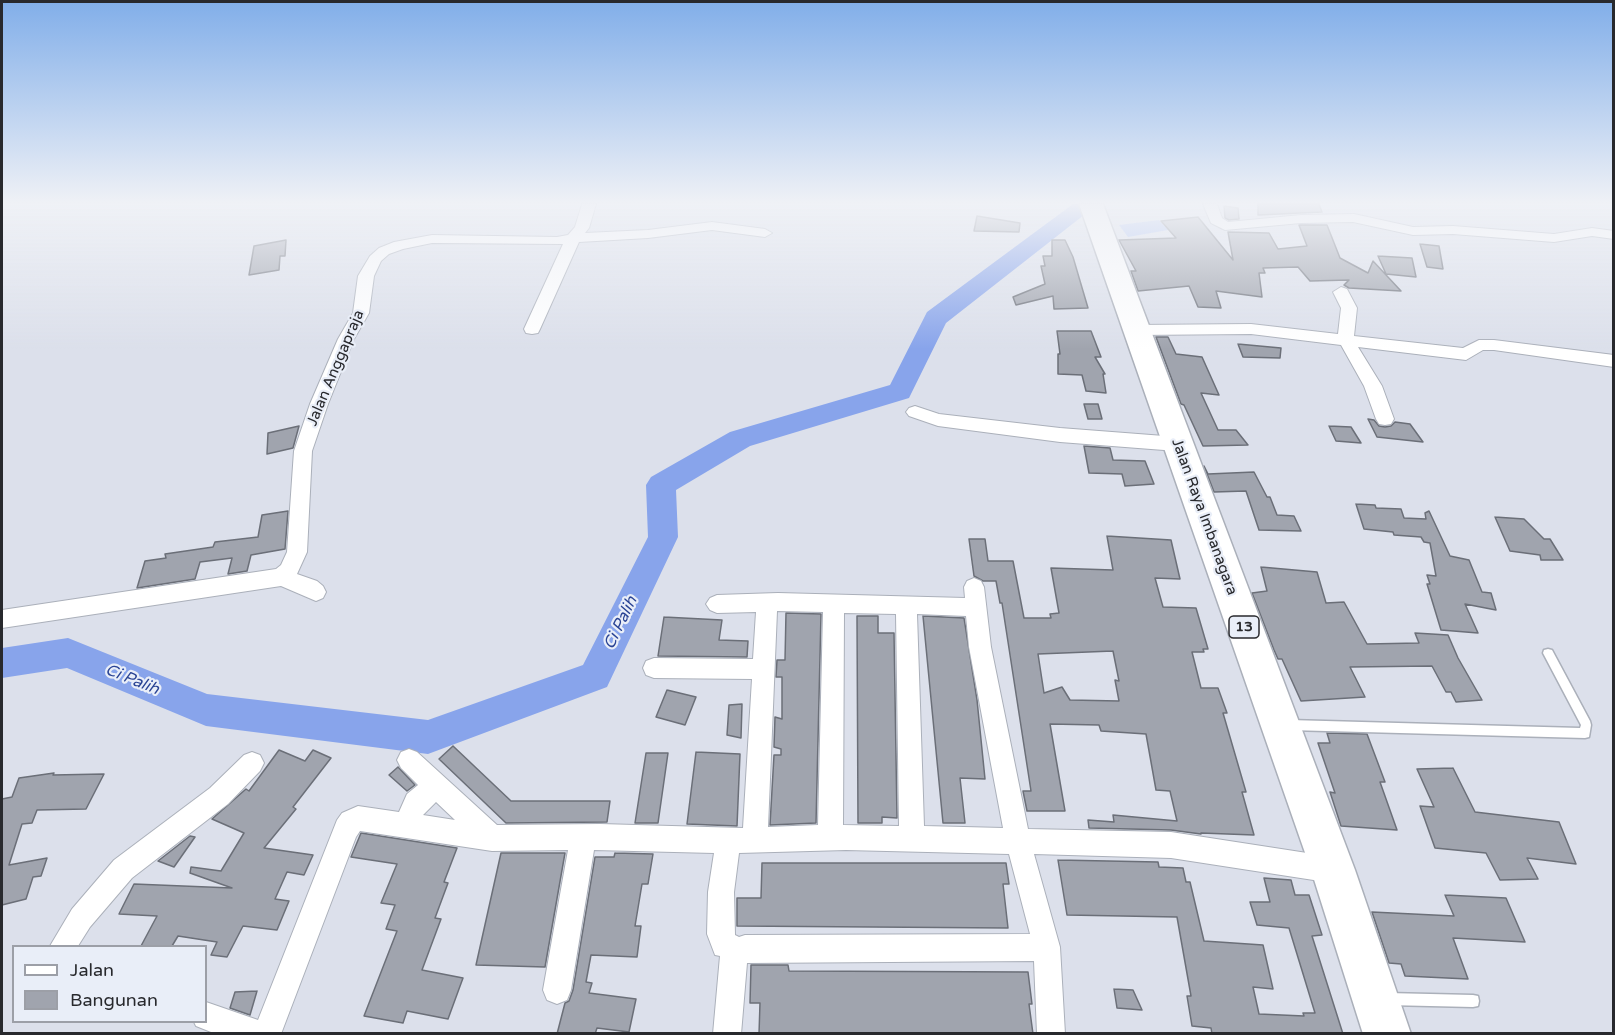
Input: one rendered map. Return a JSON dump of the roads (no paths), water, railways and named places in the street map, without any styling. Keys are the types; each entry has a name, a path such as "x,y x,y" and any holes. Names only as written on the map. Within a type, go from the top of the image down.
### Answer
{"highway":[{"name":"Jalan Raya Imbanagara","path":"1108,252 1333,870 1387,1034"}],"street":[{"name":"Jalan Anggapraja","path":"281,577 288,571 297,552 303,451 345,339 361,313 366,276 375,259 383,252"},
{"path":"532,329 567,252"},
{"path":"1341,292 1349,308 1346,340 1376,392 1385,419"},
{"path":"1136,330 1251,328 1466,354 1479,345 1494,345 1614,361"},
{"path":"915,412 938,420 1060,435 1177,444"},
{"path":"2,619 281,577 310,587 316,592"},
{"path":"717,604 906,605 975,597 980,646 1018,841 1047,947 1051,1034"},
{"path":"739,951 725,945 720,934 721,892 741,840 764,669 767,603"},
{"path":"830,837 834,604"},
{"path":"906,605 912,840"},
{"path":"654,668 764,669"},
{"path":"409,760 492,838"},
{"path":"64,945 81,918 123,869 219,796 252,763"},
{"path":"406,824 416,803 437,786"},
{"path":"267,1034 346,829 357,818 492,838 741,840 830,837 1171,845 1333,870"},
{"path":"557,990 583,837"},
{"path":"727,1034 732,959 739,951 745,949 1047,947"},
{"path":"207,1016 256,1034"}],"lane":[{"path":"1280,725 1585,733 1586,725 1548,653"},
{"path":"1376,999 1473,1001"}],"waterway":[{"name":"Ci Palih","path":"2,663 68,653 206,710 428,737 595,676 663,537 661,485 740,439 900,391 936,318 1023,252"}]}
